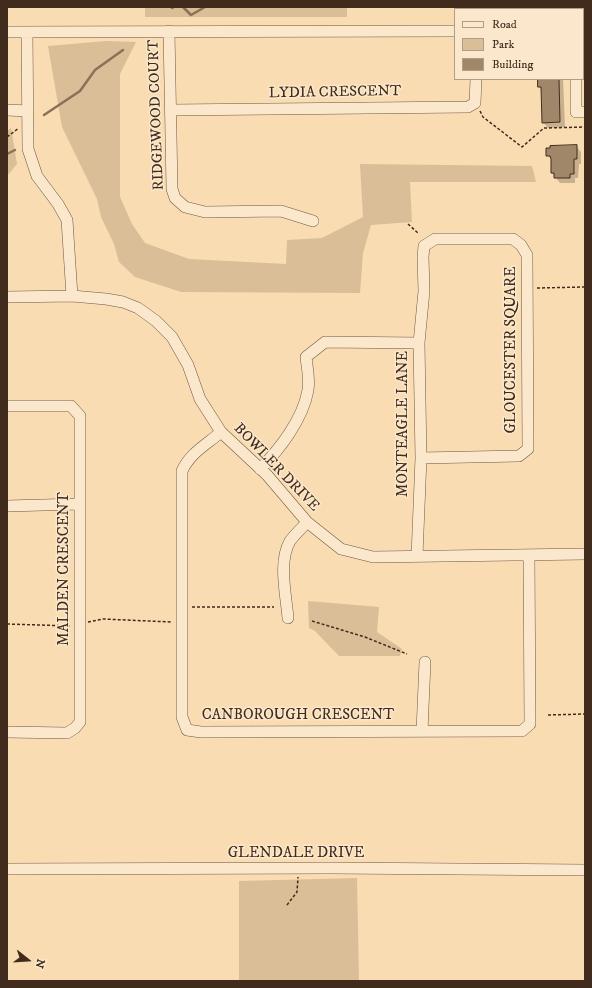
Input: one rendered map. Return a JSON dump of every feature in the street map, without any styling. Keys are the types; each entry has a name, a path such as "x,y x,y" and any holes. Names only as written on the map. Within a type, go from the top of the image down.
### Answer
{"street":[{"name":"RIDGEWOOD COURT","path":"169,31 172,190 175,198 185,207 205,212 281,212 313,221"},
{"path":"7,32 454,31"},
{"path":"27,32 28,149 36,176 58,204 67,220 72,296"},
{"path":"475,103 476,80"},
{"path":"576,80 576,112 585,112"},
{"name":"LYDIA CRESCENT","path":"171,110 468,107 475,103"},
{"path":"7,110 28,110"},
{"name":"GLOUCESTER SQUARE","path":"419,343 424,291 424,246 435,239 513,239 521,245 527,254 528,449 519,456 420,458"},
{"name":"BOWLER DRIVE","path":"7,297 72,296 122,302 138,308 156,321 172,337 188,365 200,399 221,432 260,469 307,522 341,549 373,557 585,554"},
{"name":"MONTEAGLE LANE","path":"260,469 284,439 300,414 308,390 306,357 325,342 419,343 420,458 417,556"},
{"name":"MALDEN CRESCENT","path":"7,406 72,406 80,416 80,722 75,728 67,733 7,732"},
{"name":"CANBOROUGH CRESCENT","path":"221,432 196,451 186,461 182,471 182,717 187,730 200,732 522,731 530,724 529,555"},
{"path":"7,506 79,504"},
{"path":"288,618 284,574 285,553 291,540 307,522"},
{"path":"422,731 425,662"},
{"name":"GLENDALE DRIVE","path":"7,868 585,870"}],"path":[{"path":"475,103 483,118 522,147 544,128 585,127"},
{"path":"7,137 19,128"},
{"path":"408,224 418,233"},
{"path":"537,288 585,287"},
{"path":"182,607 274,607"},
{"path":"7,624 62,627 103,619 182,622"},
{"path":"312,621 365,637 407,654"},
{"path":"548,715 585,714"},
{"path":"287,905 297,892 298,877"}],"green space":[{"path":"145,7 347,7 347,17 145,17"},
{"path":"106,41 136,42 120,74 120,197 132,224 145,243 189,259 286,264 287,240 322,238 363,217 360,164 532,166 536,182 410,182 412,222 371,225 363,253 360,293 181,292 135,277 119,262 114,244 101,217 97,199 62,127 48,46"},
{"path":"11,128 17,164 7,176 7,131"},
{"path":"308,601 379,607 377,632 402,649 400,656 339,656 315,631 309,628"},
{"path":"357,878 359,981 239,981 239,881"}],"building":[{"path":"538,80 559,80 560,122 542,123 541,87 538,87"},
{"path":"577,145 577,159 574,159 574,174 570,174 570,178 554,178 554,173 551,173 550,156 546,156 546,148 550,148 550,146"}],"waterway":[{"path":"183,7 191,15 205,7"},
{"path":"44,115 80,91 95,70 123,50"},
{"path":"7,154 15,150"}]}
